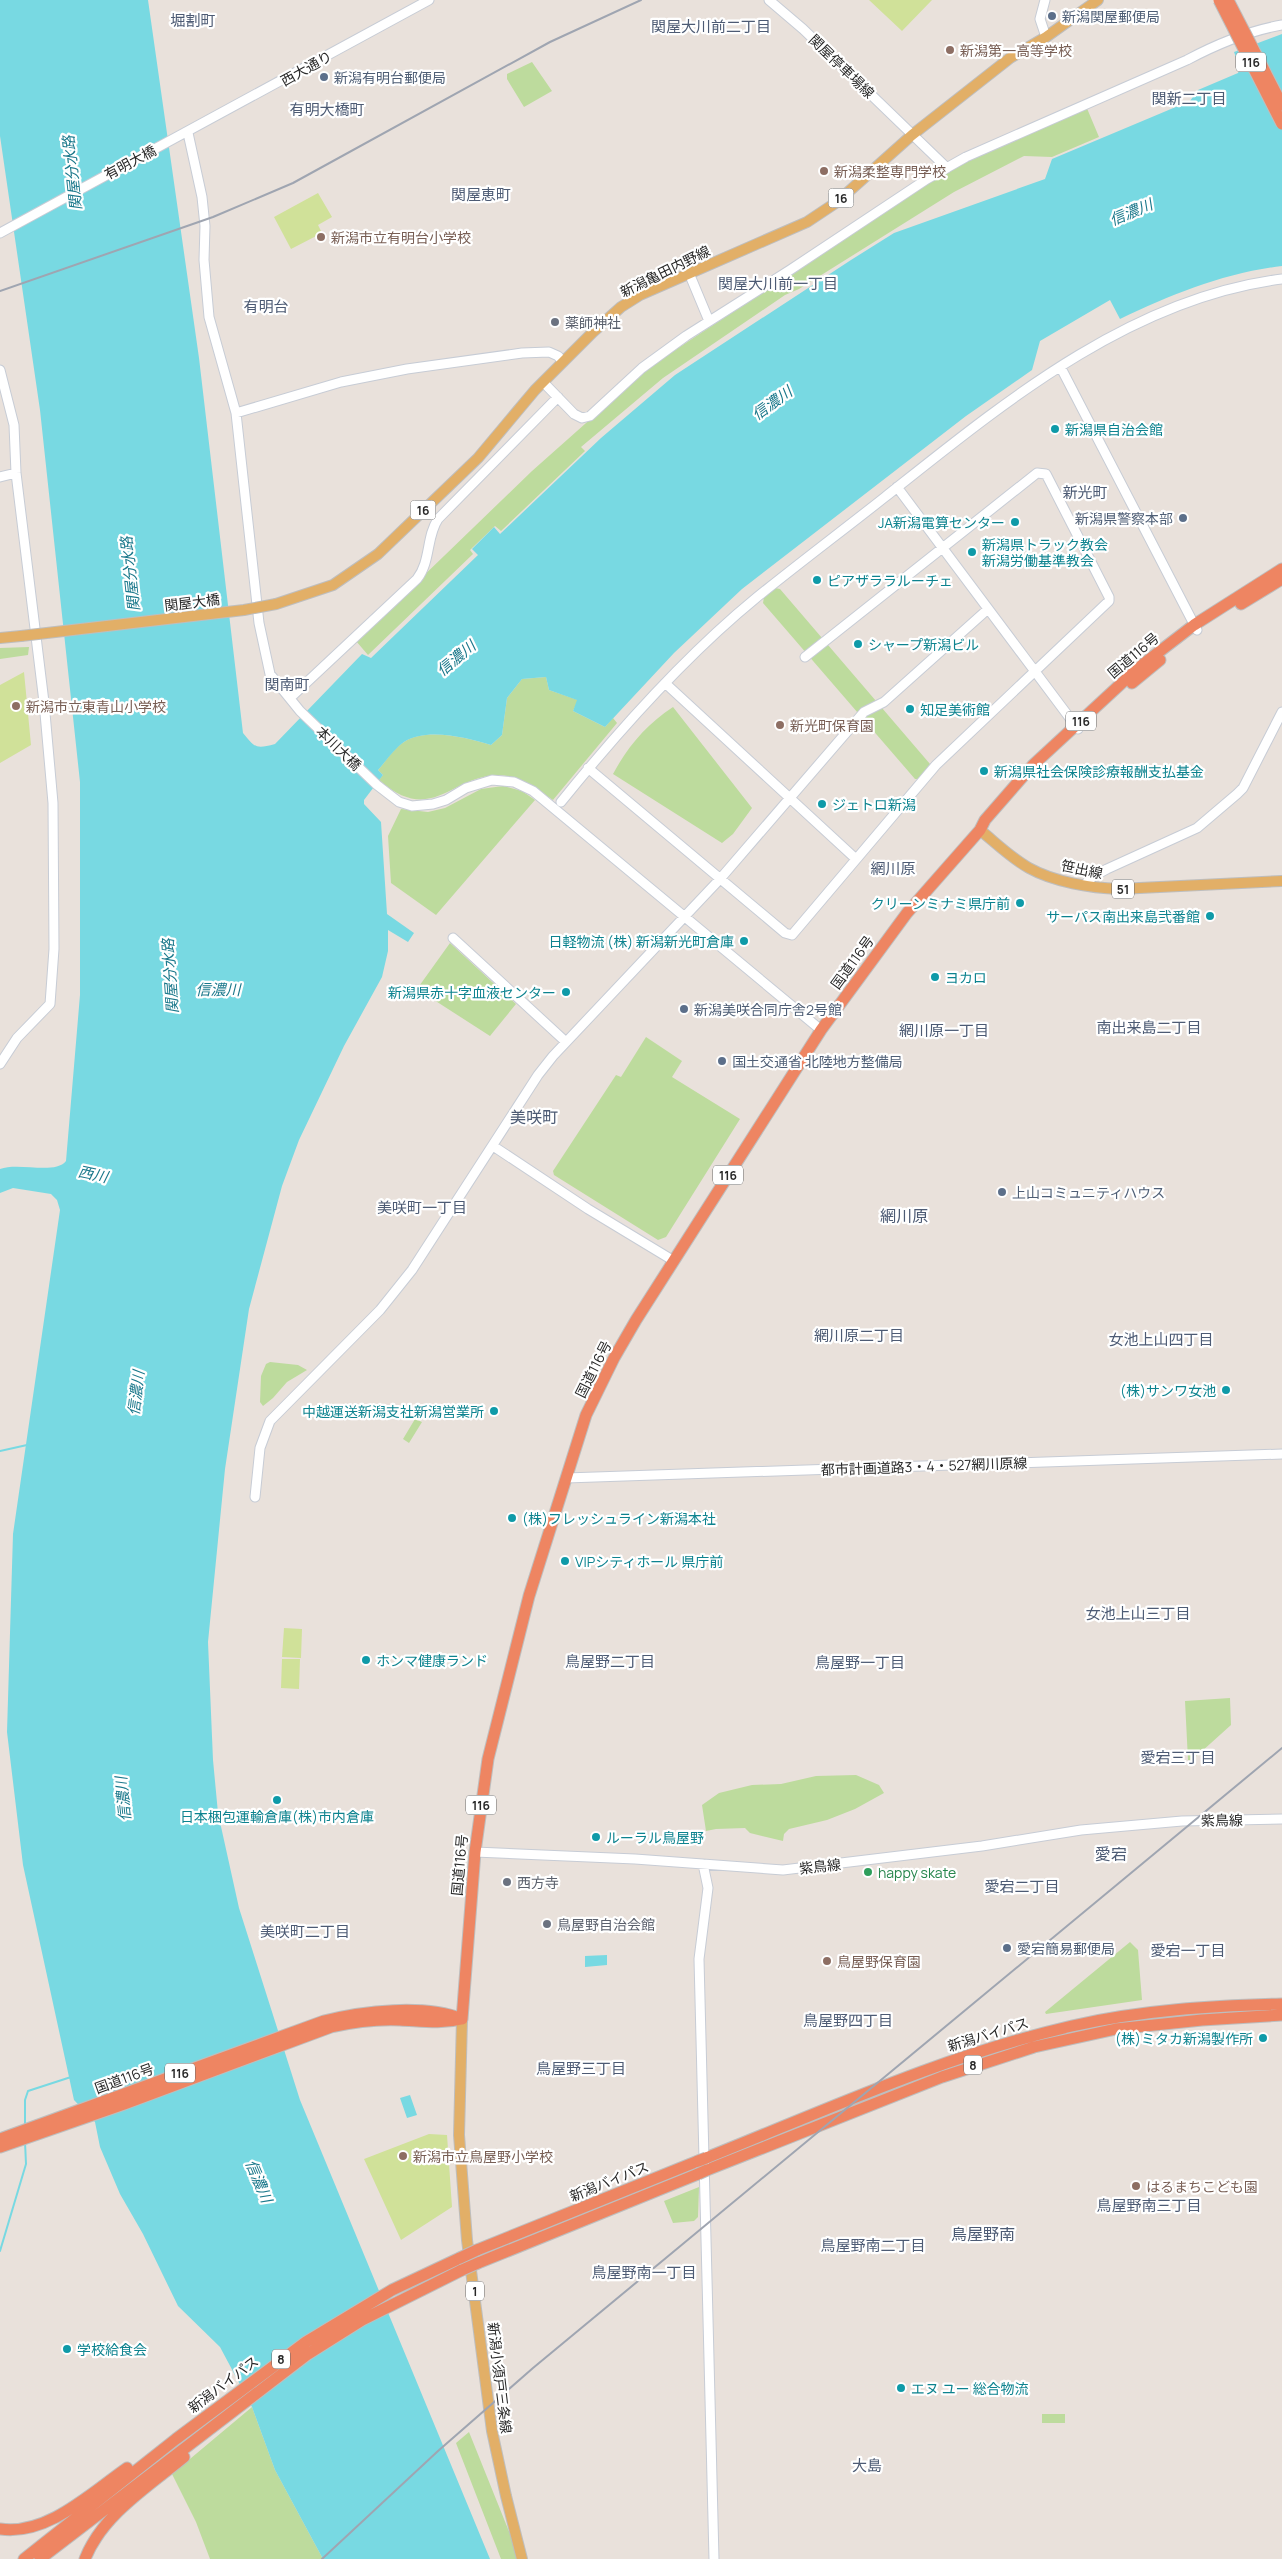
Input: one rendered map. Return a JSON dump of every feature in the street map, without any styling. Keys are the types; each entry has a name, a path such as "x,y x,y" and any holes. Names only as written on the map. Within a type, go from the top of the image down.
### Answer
{"highway":[{"name":"116","path":"1219,0 1282,124"},
{"name":"116","path":"1228,0 1282,105"},
{"name":"国道116号","path":"0,2147 7,2140 324,2021 352,2018 446,2023 462,2019 475,1852 495,1722 529,1596 586,1415 614,1358 821,1030 907,913 980,830 990,824 1077,727 1195,627 1282,569"},
{"name":"国道116号","path":"1195,627 1282,579"},
{"name":"新潟バイパス","path":"151,2455 176,2439 306,2342 460,2258 702,2159 944,2063 1031,2036 1115,2017 1201,2007 1282,2002"},
{"name":"新潟バイパス","path":"158,2473 227,2416 308,2354 395,2295 462,2270 942,2077 1034,2047 1116,2030 1282,2016"},
{"path":"0,2529 23,2531 47,2522 151,2455"},
{"path":"24,2559 151,2455"},
{"name":"8","path":"40,2559 158,2473"},
{"name":"8","path":"85,2559 92,2545 107,2524 158,2473"}],"main road":[{"name":"新潟亀田内野線","path":"276,604 333,585 378,554 478,458 543,382 621,307 689,273 807,222 836,202 868,176 912,135 1010,58 1046,37 1098,0"},
{"name":"関屋大橋","path":"0,638 244,610 276,604"},
{"name":"笹出線","path":"980,830 1029,868 1061,880 1119,889 1282,881"},
{"name":"新潟小須戸三条線","path":"462,2019 459,2135 467,2240 492,2431 522,2559"}],"street":[{"name":"西大通り","path":"185,134 429,0"},
{"name":"関屋停車場線","path":"769,0 803,29 947,168"},
{"path":"1045,0 1040,19 1046,37"},
{"path":"543,382 578,417 590,416 642,368 709,321 947,168 1187,60 1216,44 1261,29 1282,25"},
{"name":"有明大橋","path":"0,233 185,134"},
{"name":"本川大橋","path":"185,134 203,207 204,260 209,317 236,413 265,659 270,674 300,711 377,786 396,800 419,806 440,802 481,781 503,780 523,785 543,798 821,1030"},
{"path":"689,273 709,321"},
{"path":"561,802 588,768 666,684 755,599 897,487 1012,400 1060,368 1127,329 1163,312 1218,292 1282,279"},
{"path":"236,413 341,382 407,369 530,353 554,354 564,362"},
{"path":"1060,368 1195,627"},
{"path":"0,370 12,410 16,473 44,702 53,803 54,949 50,1004 17,1038 0,1064"},
{"path":"290,698 417,579 424,567 432,530 438,519 558,397"},
{"path":"0,477 16,473"},
{"path":"588,768 785,933 792,935 936,764 1108,601 1109,597 1046,474 1037,473 805,657"},
{"path":"897,487 1077,727"},
{"path":"255,1497 260,1448 270,1421 380,1310 412,1270 538,1075 566,1042 720,879 864,712 884,702 988,609"},
{"path":"666,684 856,859"},
{"path":"1085,884 1094,876 1107,869 1197,828 1237,794 1243,788 1282,712"},
{"path":"453,938 566,1042"},
{"path":"493,1146 588,1209 674,1261"},
{"name":"都市計画道路3・4・527網川原線","path":"566,1478 1282,1454"},
{"name":"紫鳥線","path":"475,1852 784,1870 982,1846 1081,1830 1182,1821 1282,1819"},
{"path":"703,1864 708,1888 699,1959 714,2559"}],"green space":[{"path":"869,0 932,0 902,31"},
{"path":"532,62 552,91 524,107 507,79 507,74"},
{"path":"1086,106 1099,137 1052,157 1024,156 954,192 799,289 785,295 663,378 581,447 585,451 501,531 495,526 470,550 473,554 368,655 356,641 532,471 648,368 937,177 989,149"},
{"path":"318,193 332,217 318,225 322,233 291,249 274,217"},
{"path":"775,588 780,589 930,764 919,779 915,779 763,603 764,597"},
{"path":"29,647 28,655 0,659 0,648"},
{"name":"新潟市立東青山小学校","path":"24,672 31,745 0,763 0,685"},
{"path":"546,677 549,690 578,700 573,711 605,727 613,718 617,723 553,800 529,784 513,777 493,775 476,779 432,798 416,799 399,794 379,780 383,775 378,770 390,755 404,742 413,738 424,735 447,735 491,745 502,735 507,698 522,679"},
{"path":"673,707 752,808 733,834 722,843 613,774 639,736"},
{"path":"503,786 522,791 535,800 436,915 391,883 388,836 401,809 428,812 445,808 481,789"},
{"path":"450,943 516,1004 490,1036 417,989"},
{"path":"646,1037 682,1061 672,1077 740,1119 666,1237 658,1240 554,1175 553,1171 616,1075 621,1077"},
{"path":"270,1362 298,1365 307,1370 287,1382 263,1406 260,1402 261,1376 266,1364"},
{"path":"415,1419 422,1422 409,1443 403,1439"},
{"path":"284,1628 302,1629 301,1658 282,1657"},
{"path":"282,1659 300,1659 299,1689 281,1688"},
{"path":"1230,1698 1231,1725 1191,1761 1188,1760 1185,1701"},
{"path":"856,1775 879,1785 884,1793 855,1809 827,1820 789,1829 784,1834 783,1841 750,1833 745,1828 706,1831 702,1805 719,1793 752,1785 781,1784 816,1776"},
{"path":"1130,1942 1138,1950 1142,2000 1046,2014 1045,2012"},
{"path":"429,2134 447,2135 452,2207 401,2240 364,2159"},
{"path":"699,2187 698,2217 694,2221 673,2223 664,2201"},
{"path":"252,2407 275,2470 323,2559 210,2559 196,2522 172,2474"},
{"path":"1042,2414 1065,2414 1065,2423 1042,2423"},
{"path":"469,2432 520,2559 501,2559 456,2443"}],"water":[{"name":"信濃川","path":"0,0 148,0 199,358 243,733 250,742 260,747 275,744 362,654 371,658 478,555 472,549 494,527 500,534 601,438 675,375 894,233 1045,179 1052,159 1190,101 1198,90 1238,73 1240,68 1234,52 1282,34 1282,266 1219,279 1160,301 1120,319 1110,300 1040,341 1032,370 966,416 742,589 674,653 605,727 573,711 577,700 549,690 546,677 522,679 507,698 502,735 491,745 448,735 424,735 413,738 404,742 394,751 378,770 383,775 364,800 364,804 381,822 387,914 414,933 408,942 388,930 388,951 382,977 344,1046 299,1140 282,1186 249,1309 225,1469 208,1642 213,1760 218,1813 239,1908 300,2100 490,2559 323,2559 275,2470 252,2407 220,2347 178,2306 143,2234 120,2194 100,2147 95,2122 74,2100 23,1865 7,1732 13,1534 60,1210 57,1200 51,1194 13,1188 0,1193 0,1169 8,1167 54,1167 66,1161 80,995 80,782 40,410 0,136"},
{"path":"607,1955 607,1965 585,1967 585,1956"},
{"path":"410,2095 417,2115 407,2118 400,2098"}],"waterway":[{"path":"0,1451 27,1445"},
{"path":"25,2125 25,2100 28,2091 71,2077"},
{"path":"0,2251 26,2164 25,2142"}],"railway":[{"path":"0,291 213,217 293,183 550,42 641,0"},
{"path":"322,2559 438,2451 533,2368 1282,1748"}],"place":[{"name":"新潟関屋郵便局","path":"1052,16"},
{"name":"新潟第一高等学校","path":"950,50"},
{"name":"新潟有明台郵便局","path":"324,77"},
{"name":"新潟柔整専門学校","path":"824,171"},
{"name":"新潟市立有明台小学校","path":"321,237"},
{"name":"薬師神社","path":"555,322"},
{"name":"新潟県自治会館","path":"1055,429"},
{"name":"新潟県警察本部","path":"1183,518"},
{"name":"JA新潟電算センター","path":"1015,522"},
{"name":"新潟県トラック教会 新潟労働基準教会","path":"972,552"},
{"name":"ピアザララルーチェ","path":"817,580"},
{"name":"シャープ新潟ビル","path":"858,644"},
{"name":"新潟市立東青山小学校","path":"16,706"},
{"name":"知足美術館","path":"910,709"},
{"name":"新光町保育園","path":"780,725"},
{"name":"新潟県社会保険診療報酬支払基金","path":"984,771"},
{"name":"ジェトロ新潟","path":"822,804"},
{"name":"クリーンミナミ県庁前","path":"1020,903"},
{"name":"サーパス南出来島弐番館","path":"1210,916"},
{"name":"日軽物流 (株) 新潟新光町倉庫","path":"744,941"},
{"name":"ヨカロ","path":"935,977"},
{"name":"新潟県赤十字血液センター","path":"566,992"},
{"name":"新潟美咲合同庁舎2号館","path":"684,1009"},
{"name":"国土交通省 北陸地方整備局","path":"722,1061"},
{"name":"上山コミュニティハウス","path":"1002,1192"},
{"name":"(株)サンワ女池","path":"1226,1390"},
{"name":"中越運送新潟支社新潟営業所","path":"494,1411"},
{"name":"(株)フレッシュライン新潟本社","path":"512,1518"},
{"name":"VIPシティホール 県庁前","path":"565,1561"},
{"name":"ホンマ健康ランド","path":"366,1660"},
{"name":"日本梱包運輸倉庫(株)市内倉庫","path":"277,1800"},
{"name":"ルーラル鳥屋野","path":"596,1837"},
{"name":"happy skate","path":"868,1872"},
{"name":"西方寺","path":"507,1882"},
{"name":"鳥屋野自治会館","path":"547,1924"},
{"name":"愛宕簡易郵便局","path":"1007,1948"},
{"name":"鳥屋野保育園","path":"827,1961"},
{"name":"(株)ミタカ新潟製作所","path":"1263,2038"},
{"name":"新潟市立鳥屋野小学校","path":"403,2156"},
{"name":"はるまちこども園","path":"1136,2186"},
{"name":"学校給食会","path":"67,2349"},
{"name":"エヌ ユー 総合物流","path":"901,2388"}],"district":[{"name":"堀割町","path":"193,20"},
{"name":"関屋大川前二丁目","path":"711,26"},
{"name":"関新二丁目","path":"1189,98"},
{"name":"有明大橋町","path":"327,109"},
{"name":"関屋恵町","path":"481,194"},
{"name":"関屋大川前一丁目","path":"778,283"},
{"name":"有明台","path":"266,306"},
{"name":"新光町","path":"1085,492"},
{"name":"関南町","path":"287,684"},
{"name":"網川原","path":"893,868"},
{"name":"南出来島二丁目","path":"1149,1027"},
{"name":"網川原一丁目","path":"944,1030"},
{"name":"美咲町","path":"534,1117"},
{"name":"美咲町一丁目","path":"422,1207"},
{"name":"網川原","path":"904,1216"},
{"name":"網川原二丁目","path":"859,1335"},
{"name":"女池上山四丁目","path":"1161,1339"},
{"name":"女池上山三丁目","path":"1138,1613"},
{"name":"鳥屋野二丁目","path":"610,1661"},
{"name":"鳥屋野一丁目","path":"860,1662"},
{"name":"愛宕三丁目","path":"1178,1757"},
{"name":"愛宕","path":"1111,1854"},
{"name":"愛宕二丁目","path":"1022,1886"},
{"name":"美咲町二丁目","path":"305,1931"},
{"name":"愛宕一丁目","path":"1188,1950"},
{"name":"鳥屋野四丁目","path":"848,2020"},
{"name":"鳥屋野三丁目","path":"581,2068"},
{"name":"鳥屋野南三丁目","path":"1149,2205"},
{"name":"鳥屋野南","path":"983,2234"},
{"name":"鳥屋野南二丁目","path":"873,2245"},
{"name":"鳥屋野南一丁目","path":"644,2272"},
{"name":"大島","path":"867,2465"}],"water label":[{"name":"関屋分水路","path":"72,173"},
{"name":"関屋分水路","path":"130,574"},
{"name":"関屋分水路","path":"170,976"},
{"name":"西川","path":"93,1174"}]}
